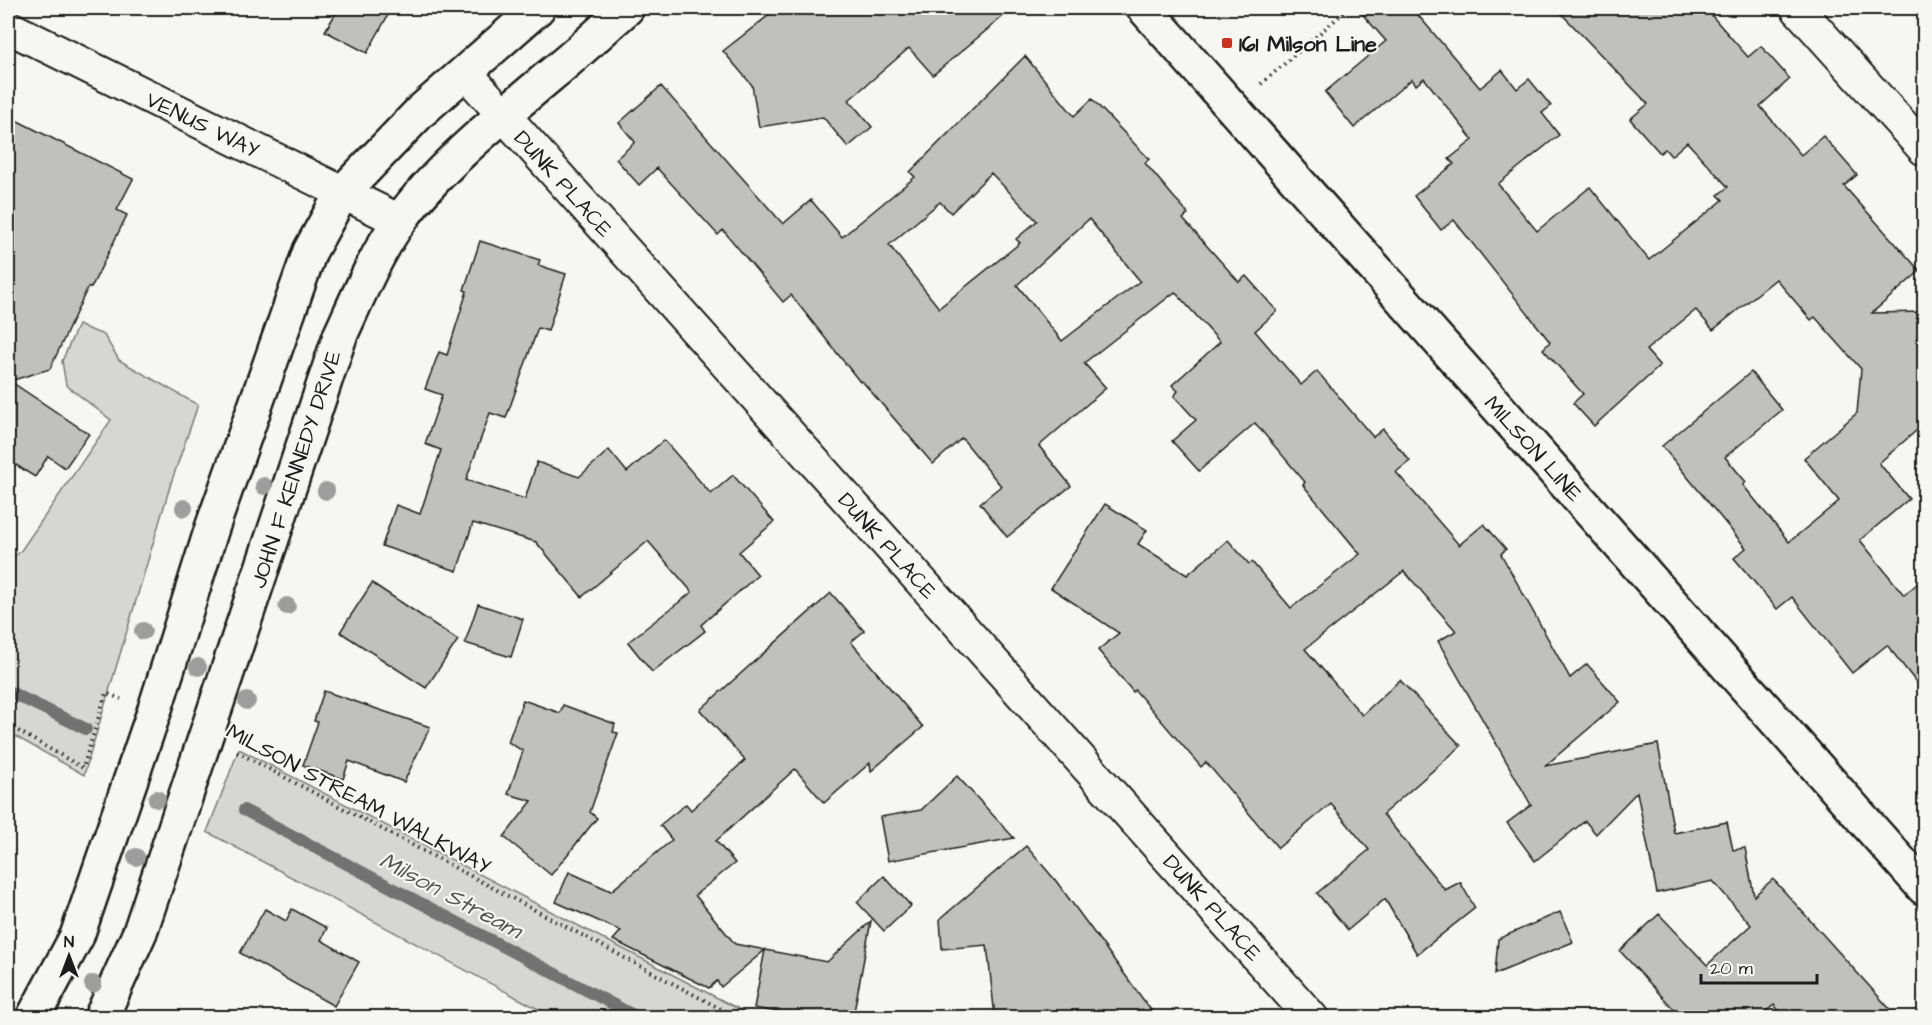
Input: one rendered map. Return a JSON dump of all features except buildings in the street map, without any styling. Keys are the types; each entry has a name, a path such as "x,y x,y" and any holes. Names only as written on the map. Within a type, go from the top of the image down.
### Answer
{"main road":[{"path":"33,1017 77,936 154,712 212,528 310,251 342,193 421,111 538,8"},
{"name":"JOHN F KENNEDY DRIVE","path":"101,1017 140,932 340,336 369,273 400,221 424,189 503,115 627,8"},
{"name":"MILSON LINE","path":"1144,8 1924,888"}],"street":[{"path":"1797,8 1924,149"},
{"name":"VENUS WAY","path":"8,27 400,221"},
{"name":"DUNK PLACE","path":"465,72 1312,1017"}],"path":[{"path":"1232,109 1349,8"},
{"path":"8,725 83,768 106,693 154,712"},
{"name":"MILSON STREAM WALKWAY","path":"206,736 738,1017"}],"shaded area":[{"path":"78,325 104,335 119,360 198,405 171,483 84,775 8,732 8,561 20,552 111,420 66,385 62,361"},
{"path":"239,749 754,1017 553,1017 207,832"}],"waterway":[{"name":"Milson Stream","path":"8,691 86,729"},
{"name":"Milson Stream","path":"244,810 639,1018"}],"place":[{"name":"161 Milson Line","path":"1227,43"}]}
